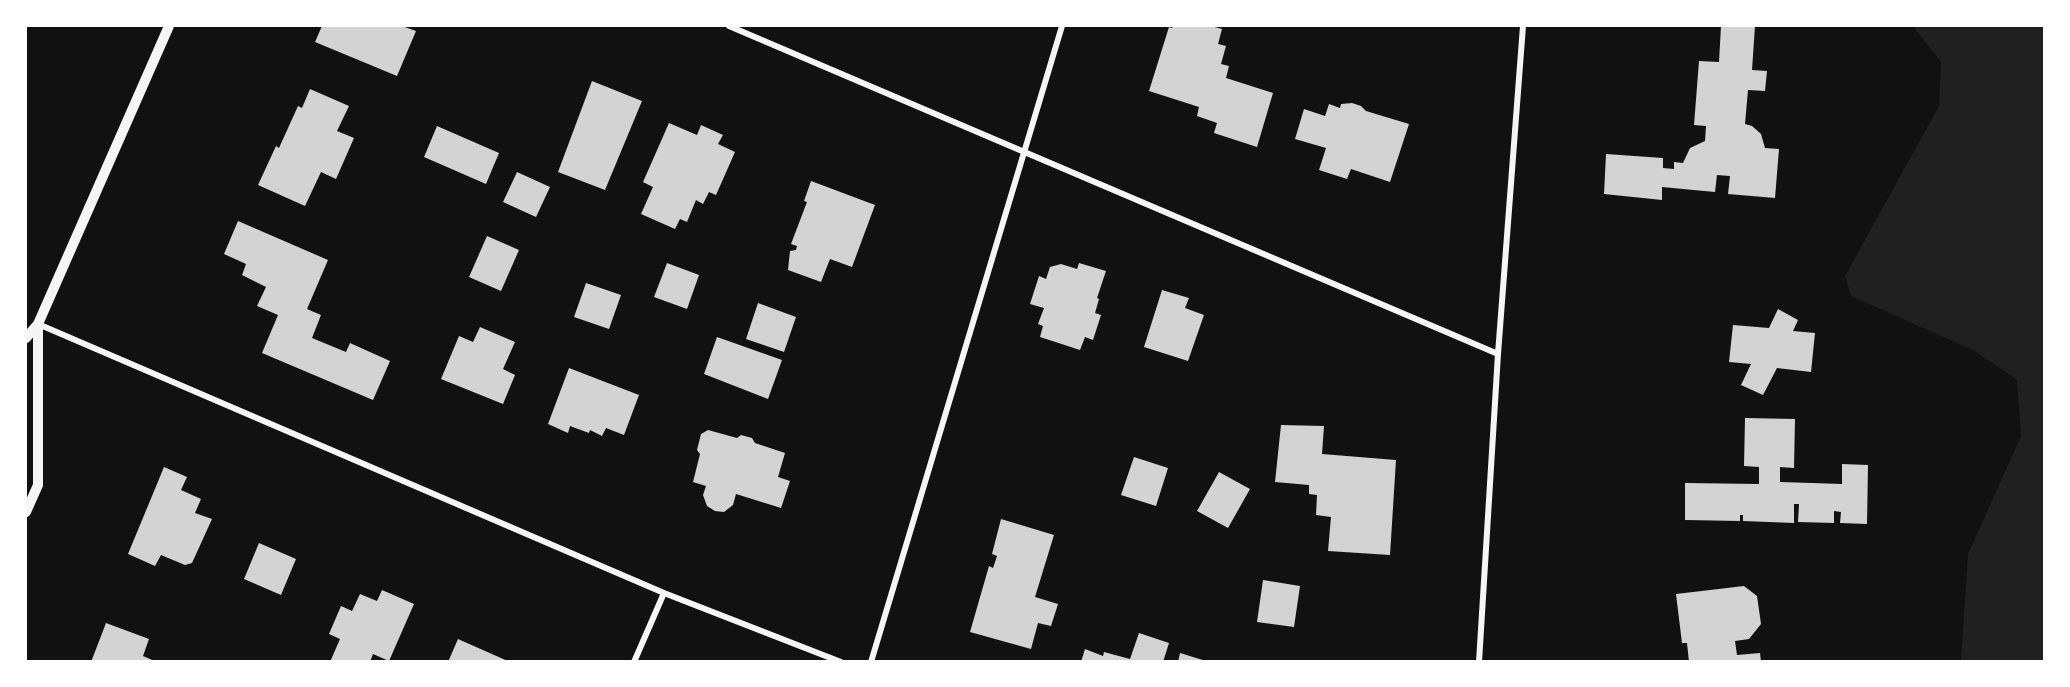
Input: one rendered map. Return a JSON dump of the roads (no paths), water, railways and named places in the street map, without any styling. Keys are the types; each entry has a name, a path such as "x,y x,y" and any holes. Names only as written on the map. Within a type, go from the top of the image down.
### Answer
{"street":[{"path":"26,338 38,324 169,26"},
{"path":"729,26 1498,354"},
{"path":"871,662 1062,26"},
{"path":"1479,662 1498,354 1523,26"},
{"path":"26,512 38,485 38,324"},
{"path":"38,324 664,593 841,662"},
{"path":"634,662 664,593"}]}
